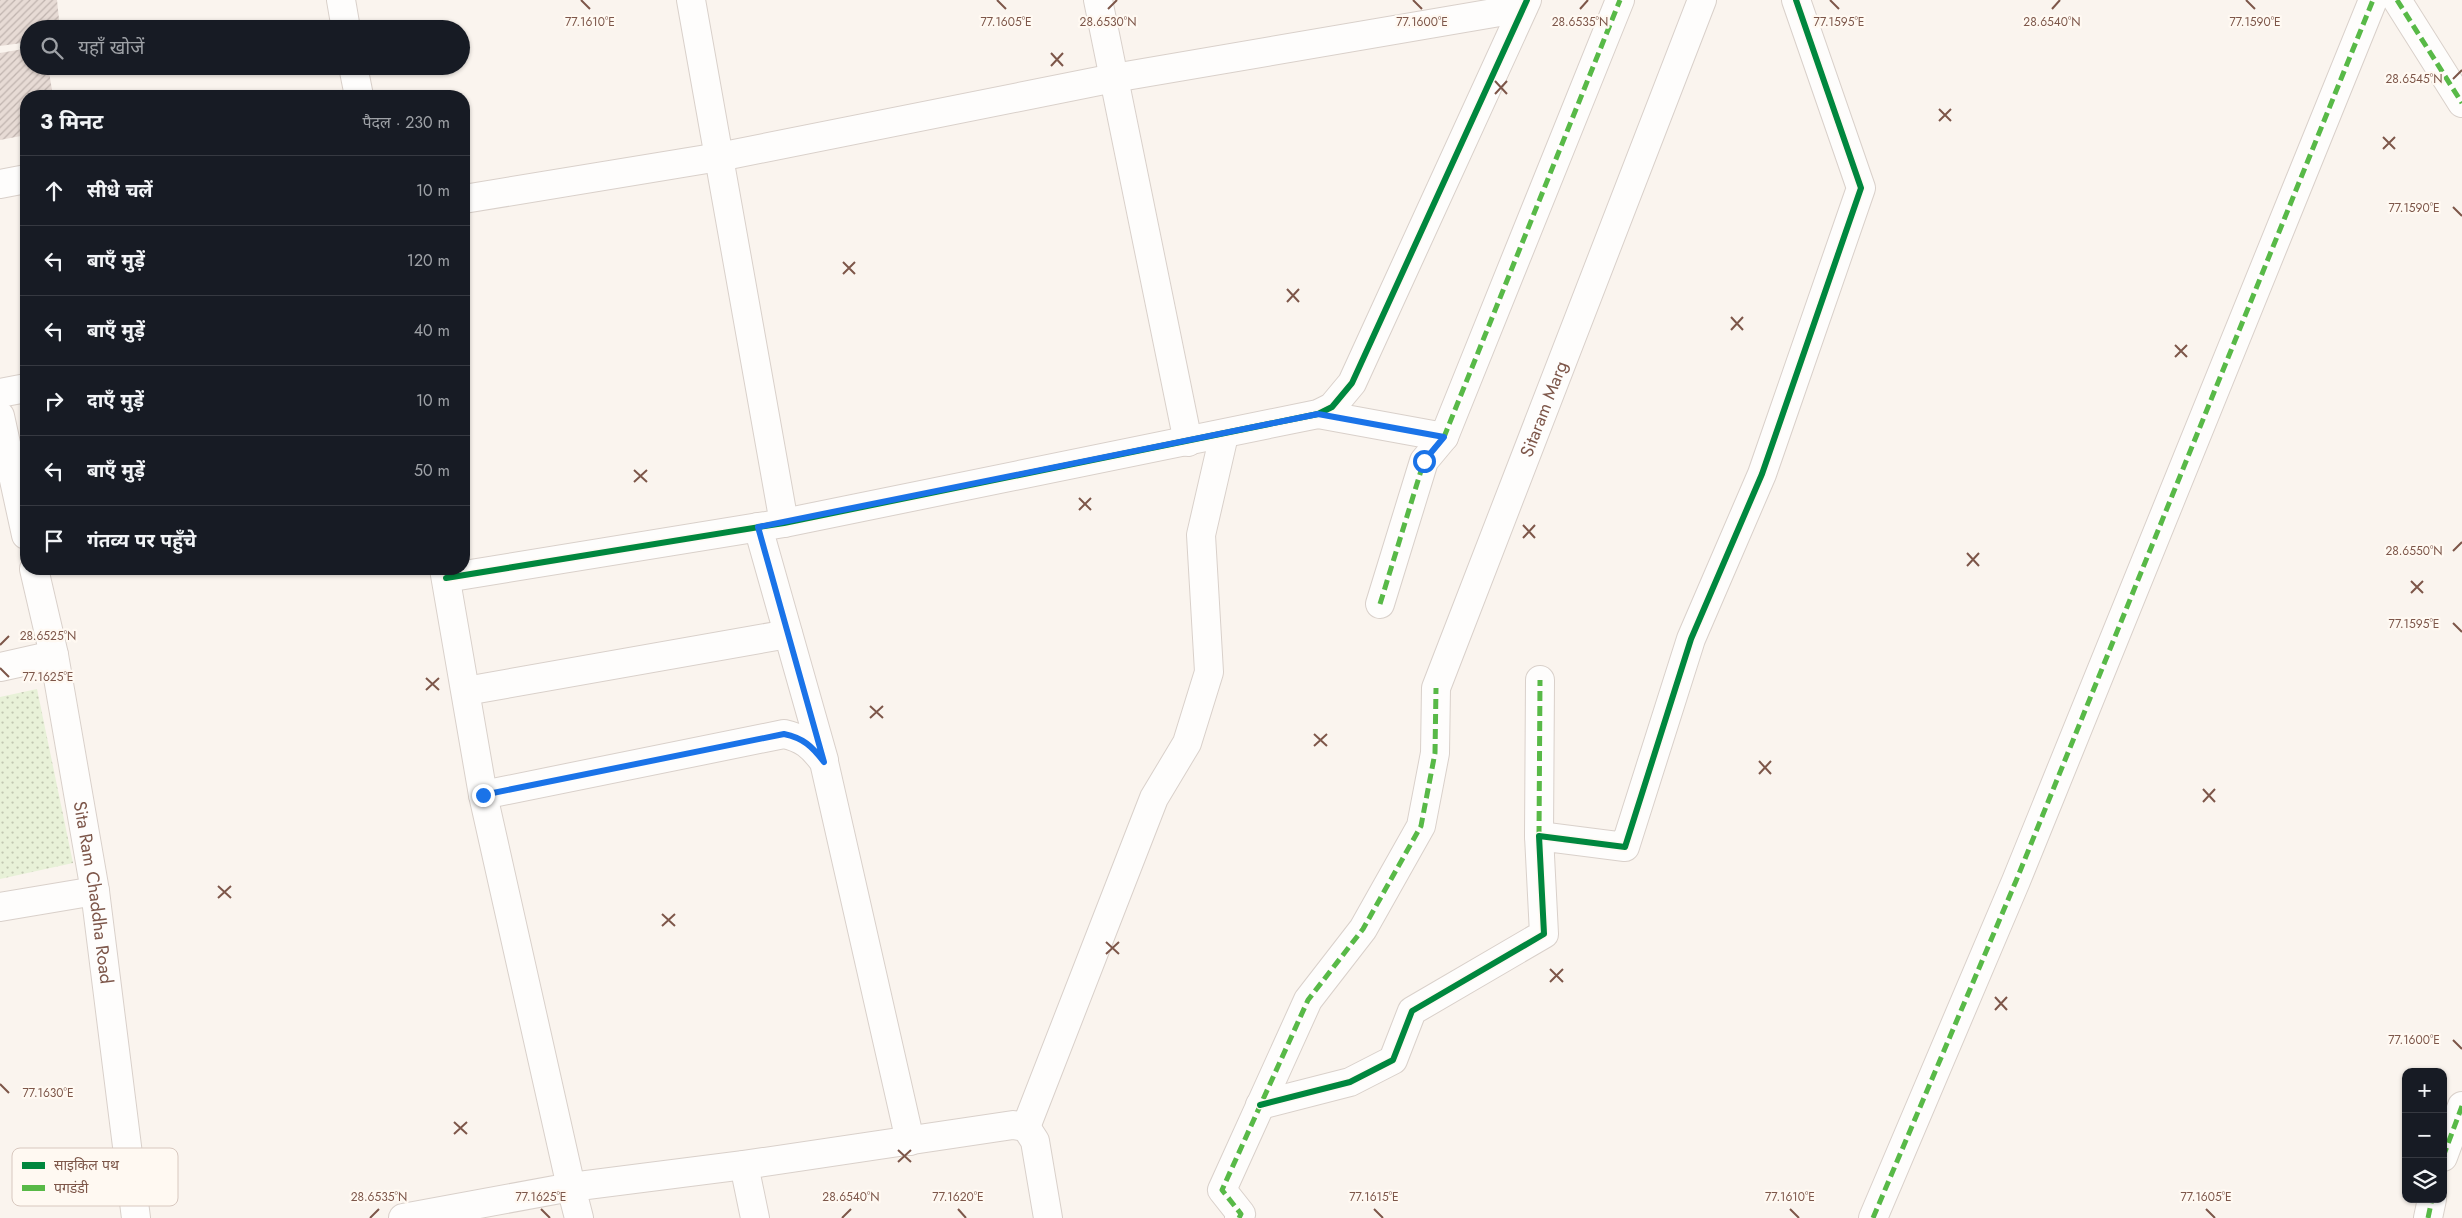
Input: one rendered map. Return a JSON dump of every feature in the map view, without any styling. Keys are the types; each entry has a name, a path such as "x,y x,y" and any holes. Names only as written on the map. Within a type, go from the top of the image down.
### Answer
{"street":[{"path":"341,0 344,20"},
{"path":"690,0 784,523"},
{"path":"1098,0 1188,442"},
{"path":"1380,604 1424,461 1444,437 1620,0"},
{"name":"Sitaram Marg","path":"1239,1218 1241,1214 1222,1190 1308,1000 1363,929 1421,826 1435,753 1436,688 1702,0"},
{"path":"1539,836 1625,847 1691,640 1762,474 1861,188 1796,0"},
{"path":"1873,1218 2019,872 2373,0"},
{"path":"2397,0 2462,103"},
{"path":"470,198 719,157 1484,6 1525,4 1352,383 1332,407 1318,414 1224,435 784,523 470,569"},
{"path":"355,75 358,90"},
{"path":"0,184 20,180"},
{"path":"0,394 20,389"},
{"path":"1318,414 1444,437"},
{"path":"0,416 20,508"},
{"path":"1026,1127 1154,798 1187,743 1209,672 1201,535 1224,435"},
{"path":"758,527 824,762 910,1141"},
{"name":"Sita Ram Chaddha Road","path":"35,575 54,655 95,891 127,1148"},
{"path":"445,575 483,795 579,1218"},
{"path":"466,690 788,634"},
{"path":"0,667 54,655"},
{"path":"1260,1105 1350,1082 1393,1060 1412,1011 1544,934 1539,836 1540,680"},
{"path":"483,795 784,734 799,737 812,746 824,762"},
{"path":"0,907 95,891"},
{"path":"2447,1146 2462,1106"},
{"path":"403,1218 572,1187 744,1165 1013,1125 1026,1127 1035,1141 1048,1218"},
{"path":"744,1165 755,1218"},
{"path":"2428,1218 2431,1203"}],"green space":[{"path":"37,689 73,863 0,879 0,697"}],"building":[{"path":"0,0 57,0 59,20 20,20 20,43 0,46"},
{"path":"20,50 20,75 50,75 52,90 20,90 20,136 0,140 0,53"}],"marked path":[{"path":"1380,604 1424,461 1444,437 1620,0"},
{"path":"1873,1218 2016,881 2373,0"},
{"path":"2397,0 2462,103"},
{"path":"1539,836 1540,680"},
{"path":"1239,1218 1241,1214 1222,1190 1308,1000 1363,929 1421,826 1435,753 1436,688"},
{"path":"2447,1146 2462,1106"},
{"path":"2428,1218 2431,1203"}],"cycle path":[{"path":"470,574 784,523 1318,414 1332,407 1352,383 1527,0"},
{"path":"1260,1105 1350,1082 1393,1060 1412,1011 1544,934 1539,836 1625,847 1691,639 1762,474 1861,188 1796,0"},
{"path":"446,578 464,575"}],"route":[{"path":"483,795 784,734 799,737 812,746 824,762 758,527 1188,442 1318,414 1444,437 1424,461"}]}
